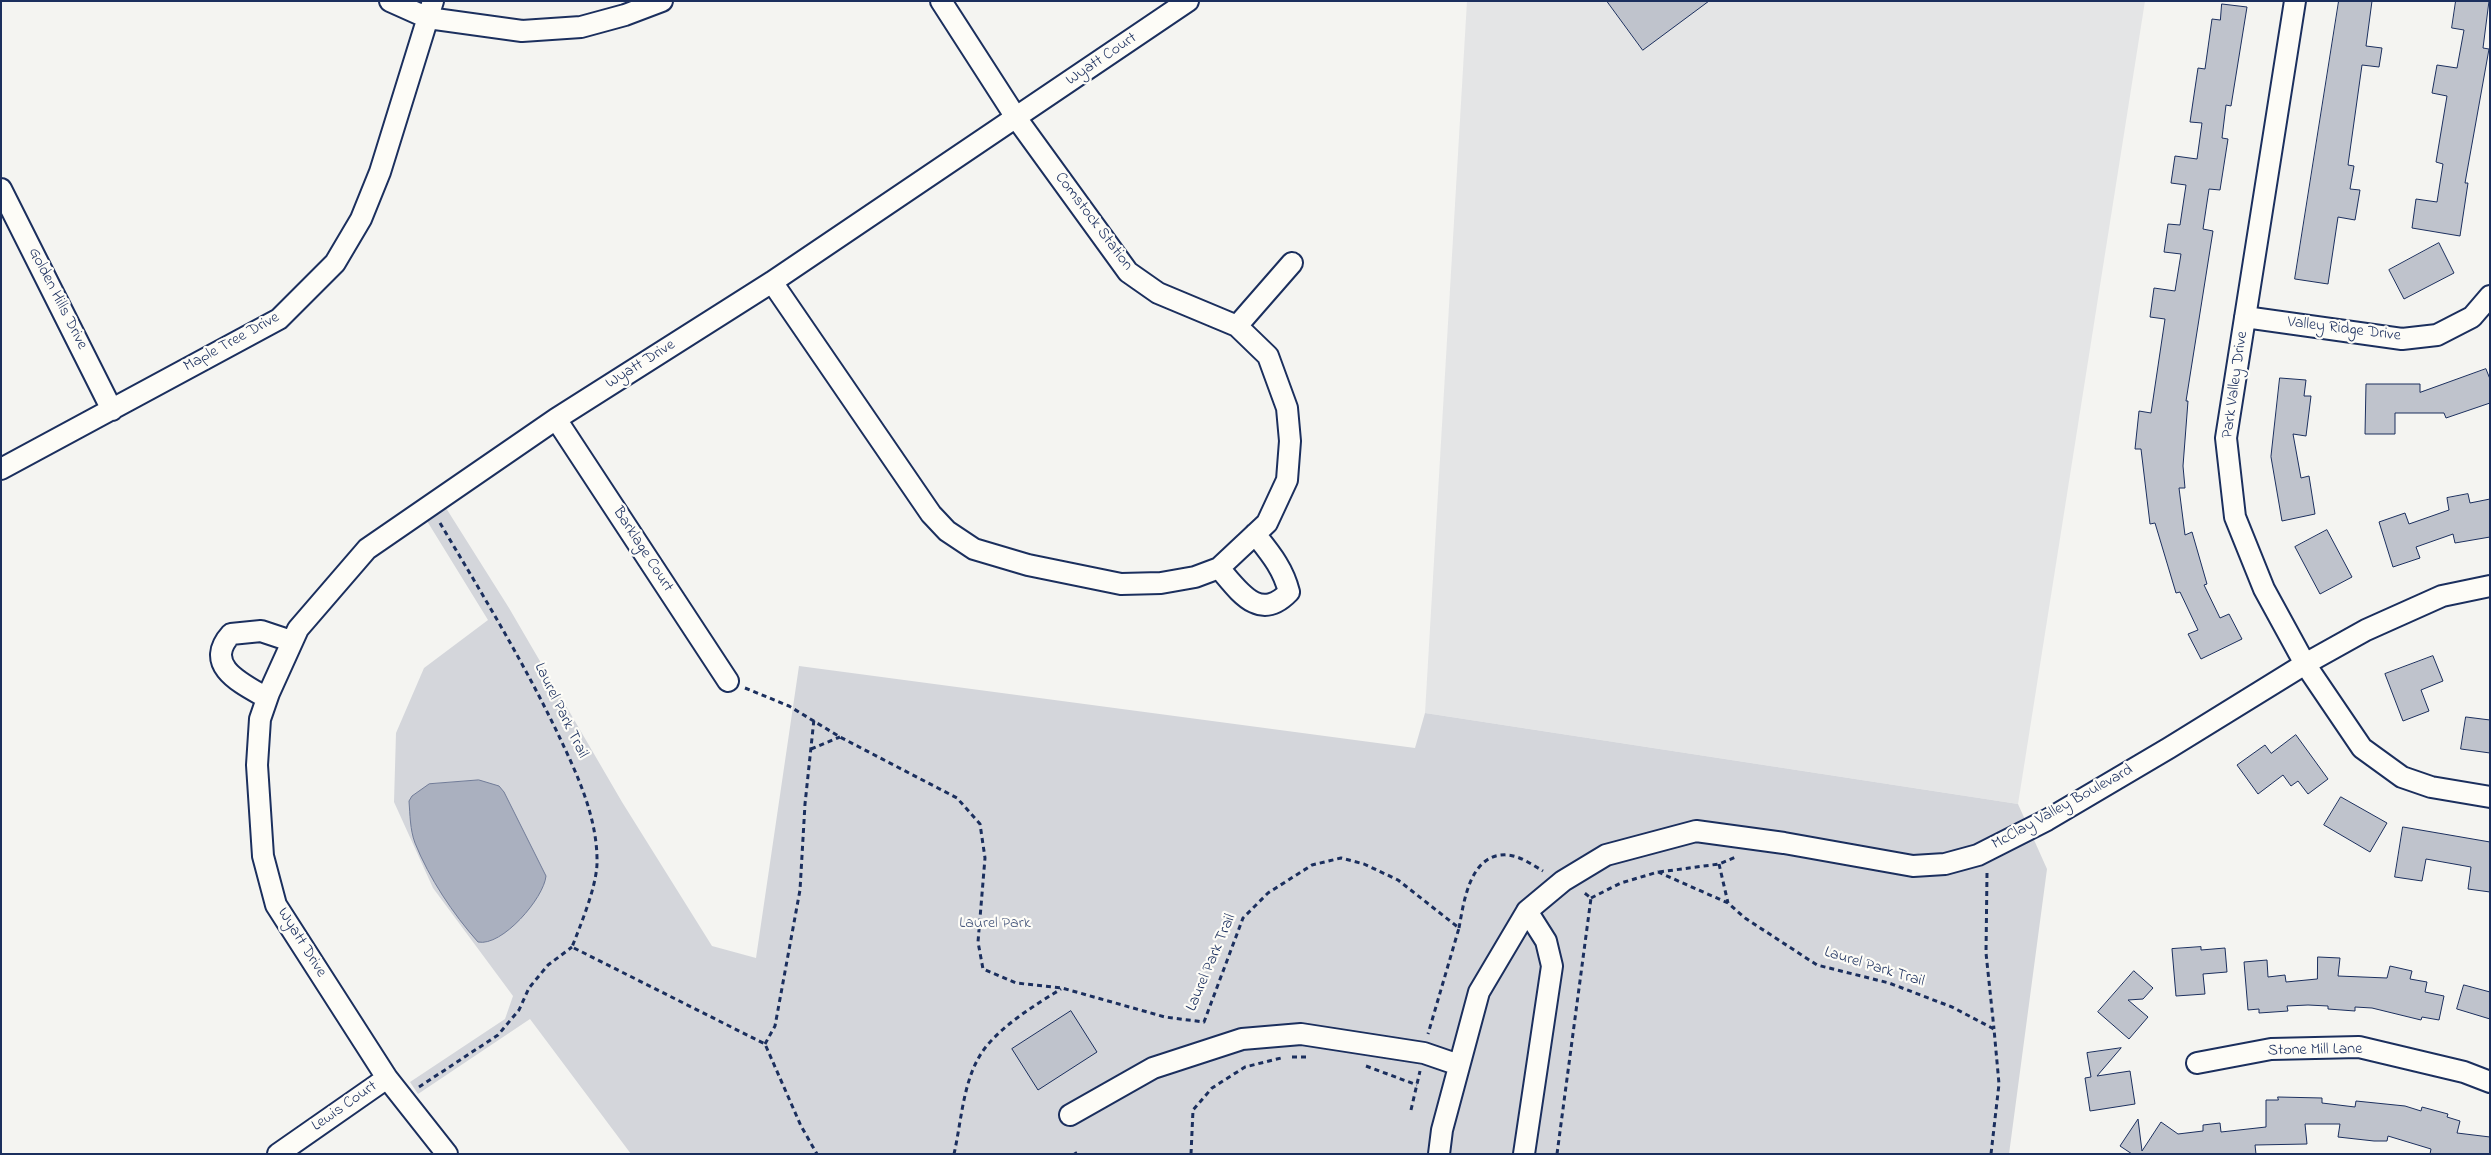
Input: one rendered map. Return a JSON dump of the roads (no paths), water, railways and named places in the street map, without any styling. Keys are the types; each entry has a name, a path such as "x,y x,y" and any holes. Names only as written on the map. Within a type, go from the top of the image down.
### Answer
{"street":[{"path":"390,1 522,32 581,27 625,16 662,1"},
{"name":"Comstock Station","path":"772,282 931,514 947,531 974,549 1028,565 1121,584 1161,583 1195,577 1219,568 1267,523 1287,480 1290,441 1287,408 1268,356 1237,326 1158,293 1128,272 1017,119 941,1"},
{"name":"Wyatt Court","path":"1017,119 1188,1"},
{"name":"Park Valley Drive","path":"2295,1 2226,438 2235,517 2264,589 2305,664 2362,748 2402,777 2432,787 2490,797"},
{"name":"Maple Tree Drive","path":"1,469 279,319 335,263 361,219 380,172 430,10"},
{"name":"Wyatt Drive","path":"447,1154 387,1078 276,905 263,856 257,765 260,719 291,641 298,629 367,549 556,419 772,282 1017,119"},
{"name":"Golden Hills Drive","path":"1,189 112,410"},
{"path":"1237,326 1292,263"},
{"name":"Valley Ridge Drive","path":"2246,317 2402,339 2437,335 2472,317 2490,296"},
{"name":"Barklage Court","path":"556,419 728,681"},
{"path":"1219,568 1240,593 1253,602 1263,606 1278,603 1289,592 1286,580 1279,565 1255,534"},
{"name":"McClay Valley Boulevard","path":"1438,1154 1442,1130 1479,992 1527,911 1563,881 1606,854 1696,831 1784,842 1914,866 1945,864 1978,855 2047,820 2169,748 2305,664 2366,630 2442,596 2490,586"},
{"path":"267,698 235,680 224,667 220,651 224,642 231,634 260,631 291,641"},
{"path":"1524,1154 1552,966 1546,941 1527,911"},
{"path":"1070,1114 1153,1068 1242,1040 1301,1034 1424,1053 1459,1065"},
{"name":"Stone Mill Lane","path":"2197,1063 2271,1049 2359,1047 2464,1072 2490,1082"},
{"name":"Lewis Court","path":"278,1154 387,1078"}],"water":[{"path":"479,780 499,786 504,792 546,876 538,896 530,908 510,929 488,942 478,942 442,895 415,843 410,822 409,801 412,796 429,784"}],"park label":[{"name":"Laurel Park","path":"995,924"}]}
